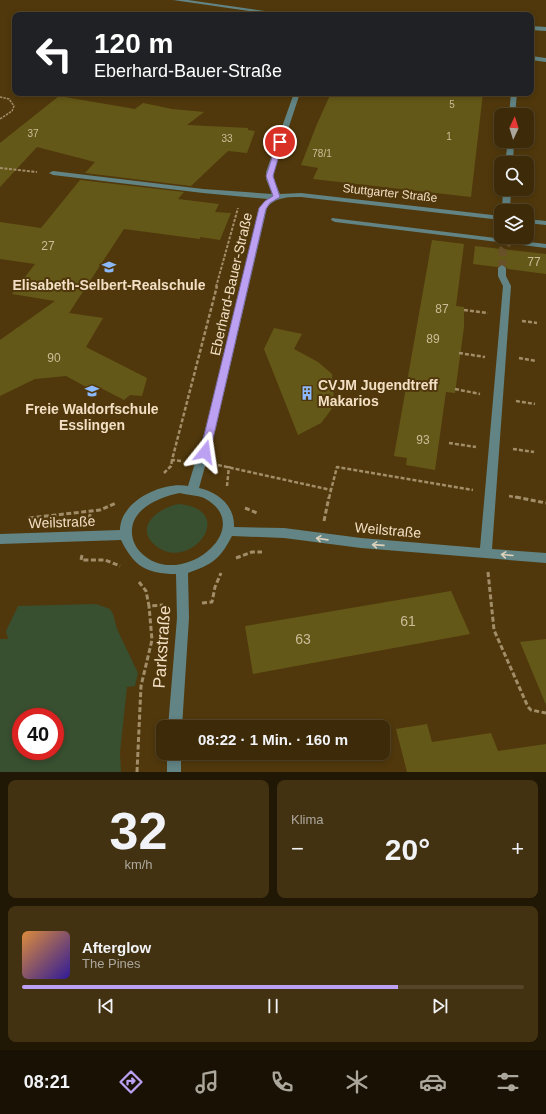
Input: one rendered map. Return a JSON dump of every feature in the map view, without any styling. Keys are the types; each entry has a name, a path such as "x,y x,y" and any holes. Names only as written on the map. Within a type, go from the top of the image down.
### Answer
{"street":[{"path":"176,0 266,12"},
{"path":"534,28 546,29"},
{"path":"534,58 546,60"},
{"path":"277,197 270,179 270,172 296,96"},
{"path":"513,108 514,96"},
{"name":"Stuttgarter Straße","path":"53,173 245,195 277,197 301,195 494,217"},
{"name":"Eberhard-Bauer-Straße","path":"193,490 202,463 263,208 268,202 277,197"},
{"path":"335,220 494,237"},
{"path":"534,222 546,223"},
{"path":"534,244 546,246"},
{"path":"486,553 497,397 507,286 502,276 502,268"},
{"path":"169,490 193,490 210,494 222,505 227,514 229,531 222,546 213,556 193,567 182,570 161,569 143,562 131,549 126,535 127,524 132,514 148,498 169,490"},
{"name":"Weilstraße","path":"229,531 284,533 320,539 546,558"},
{"name":"Weilstraße","path":"0,539 126,535"},
{"name":"Parkstraße","path":"176,720 183,618 182,570"},
{"path":"174,760 174,772"}],"path":[{"path":"0,97 9,99 14,106 12,111 0,119"},
{"path":"0,168 53,173"},
{"path":"163,474 170,466 172,460 195,365 238,207 245,195"},
{"path":"464,310 505,315"},
{"path":"459,353 500,360"},
{"path":"455,389 497,397"},
{"path":"449,443 494,450"},
{"path":"172,460 229,466 331,490"},
{"path":"320,539 337,467 546,503"},
{"path":"28,518 100,510 124,499"},
{"path":"486,553 492,617 499,642 528,708 546,713"},
{"path":"137,772 141,686 152,640 149,606"}],"green space":[{"path":"179,504 197,509 206,517 207,528 203,538 194,547 182,552 168,552 155,545 149,538 147,531 148,524 157,513"},
{"path":"96,604 110,609 117,629 138,673 135,686 127,687 120,752 121,772 0,772 0,639 8,639 6,631 18,606"}],"building":[{"path":"59,96 135,109 143,103 172,109 204,112 187,125 248,128 248,130 255,131 247,153 228,151 191,186 85,173 95,162 37,147 0,187 0,143"},
{"path":"330,96 483,96 471,197 313,179 318,168 301,165"},
{"path":"80,180 184,192 178,199 219,204 215,212 231,213 220,240 200,237 200,239 124,229 69,313 103,318 86,347 147,378 142,396 130,395 124,400 95,385 90,389 66,376 35,379 0,396 0,340 55,301 12,294 35,264 0,259 0,222 41,228"},
{"path":"432,240 464,244 456,306 464,307 464,327 455,393 446,392 435,470 406,465 407,458 394,456"},
{"path":"475,246 546,254 546,274 508,269 502,264 497,267 473,264"},
{"name":"CVJM Jugendtreff Makarios","path":"274,328 302,334 294,349 318,362 332,374 334,401 331,410 321,423 298,435 264,349"},
{"path":"451,591 470,634 253,674 245,626"},
{"path":"546,639 546,705 520,642"},
{"path":"427,724 432,742 491,733 498,751 546,744 546,772 407,772 396,729"}],"tunnel":[{"path":"502,268 503,249 507,244"}],"place":[{"name":"Elisabeth-Selbert-Realschule","path":"109,267"},
{"name":"Freie Waldorfschule Esslingen","path":"92,391"},
{"name":"CVJM Jugendtreff Makarios","path":"307,393"}],"route":[{"path":"205,452 263,208 268,202 277,197 269,176 280,142"}]}
